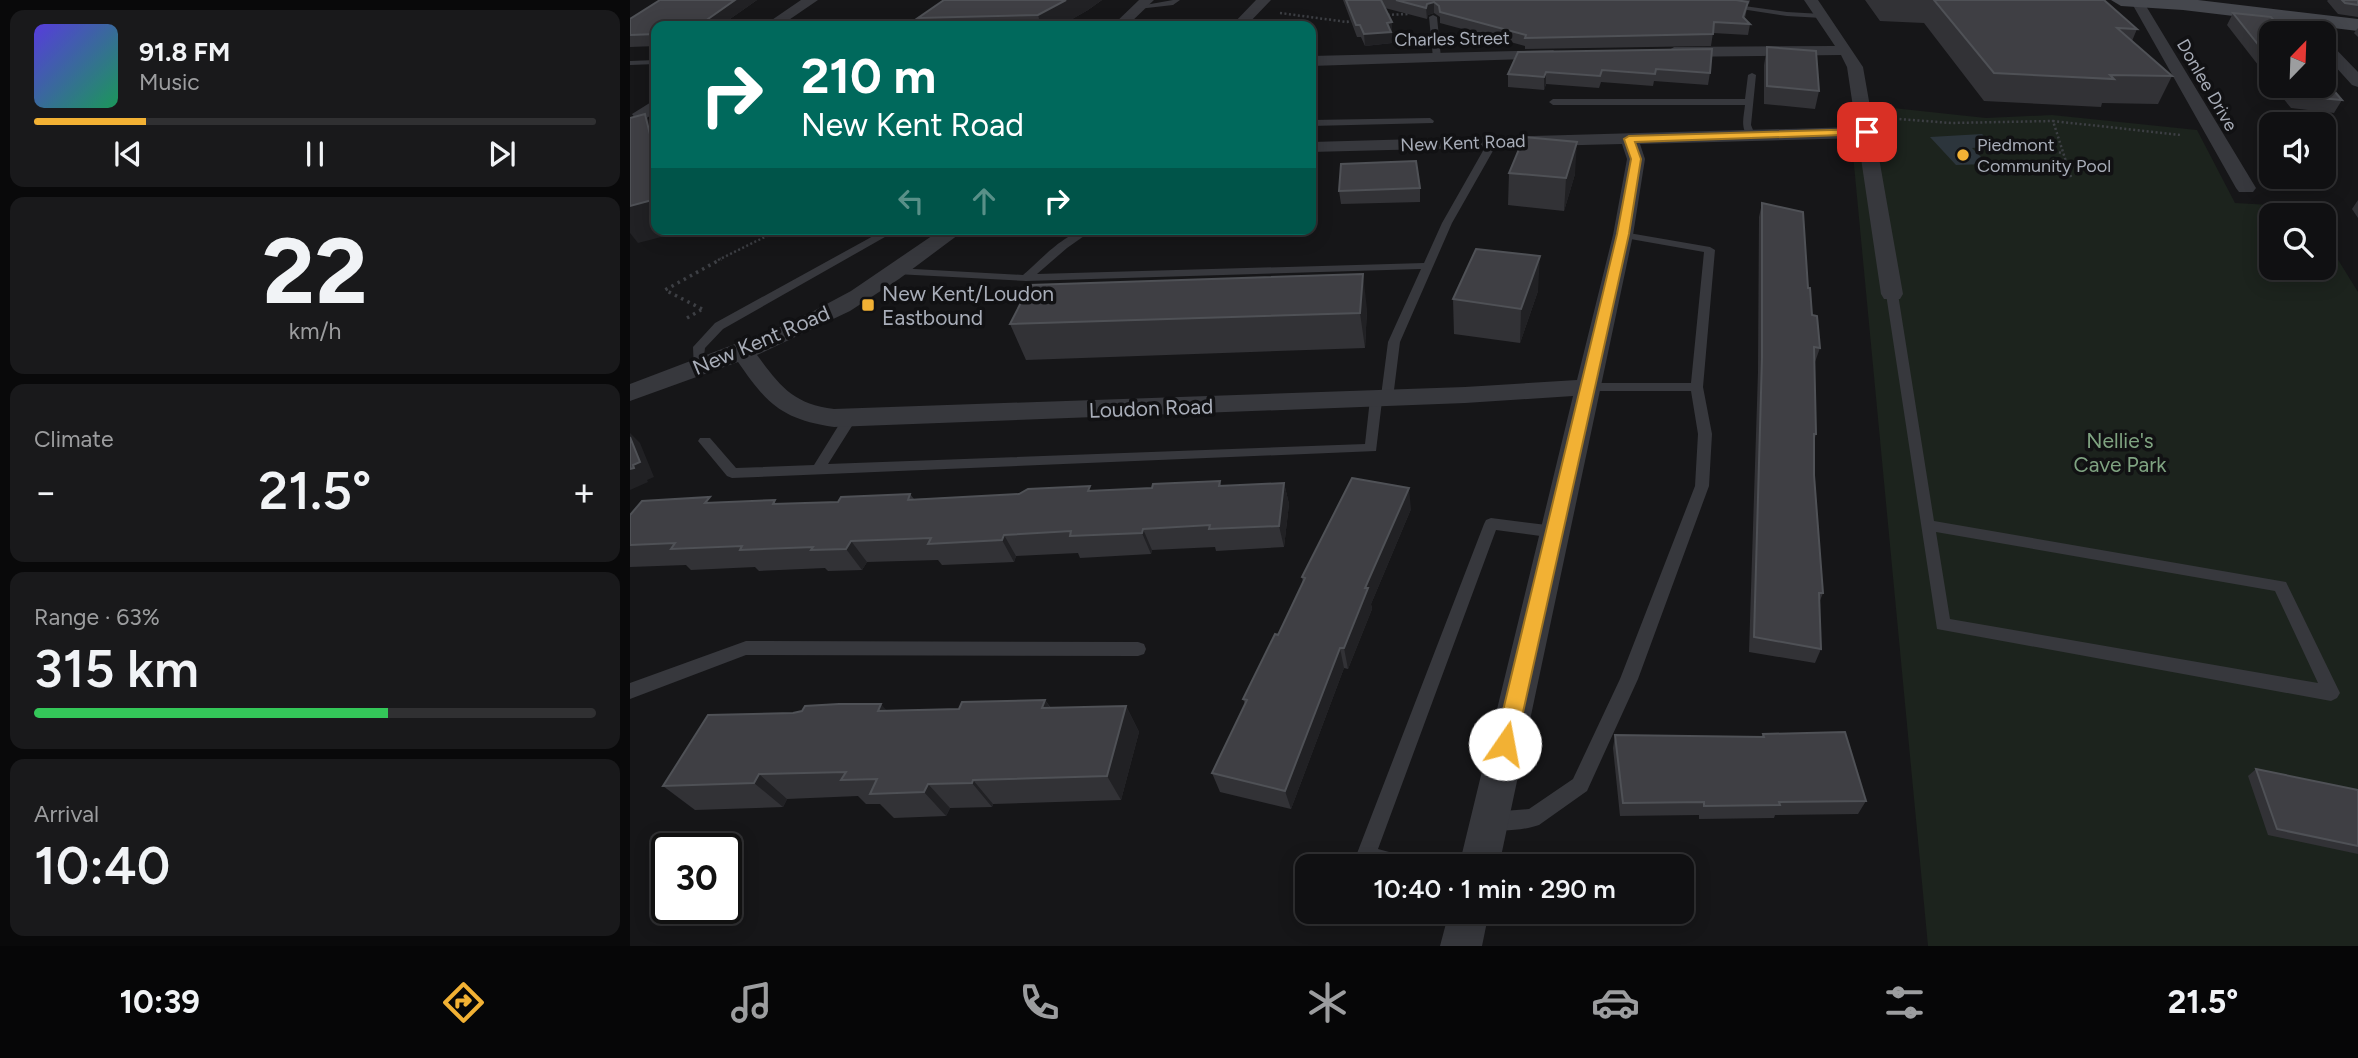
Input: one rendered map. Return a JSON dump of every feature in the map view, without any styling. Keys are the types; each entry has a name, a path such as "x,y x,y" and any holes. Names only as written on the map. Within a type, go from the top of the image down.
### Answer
{"street":[{"path":"778,21 811,0"},
{"path":"1243,21 1264,0"},
{"path":"1811,0 1846,50 1873,125 1892,294"},
{"path":"2121,0 2181,2 2281,21"},
{"name":"Donlee Drive","path":"2136,1 2246,188"},
{"path":"1124,21 1143,4"},
{"path":"2336,25 2358,25"},
{"path":"1655,53 1846,50"},
{"name":"Charles Street","path":"1316,61 1573,55"},
{"path":"2336,58 2358,82"},
{"path":"636,118 651,108"},
{"name":"New Kent Road","path":"1316,147 1751,135 1873,125"},
{"path":"1482,854 1623,234 1636,159 1629,139"},
{"name":"New Kent Road","path":"630,393 742,351 827,314 947,235"},
{"name":"Loudon Road","path":"742,351 774,395 785,405 822,417 1382,398 1588,387"},
{"path":"1461,946 1466,924"}],"lane":[{"path":"1143,4 1173,4 1177,0"},
{"path":"1723,5 1822,16"},
{"path":"1433,17 1437,58"},
{"path":"630,63 651,62"},
{"path":"1751,135 1747,125 1752,75"},
{"path":"1553,102 1749,102"},
{"path":"1316,123 1430,121"},
{"path":"705,441 732,473 1371,448 1394,342 1447,223 1493,142"},
{"path":"1489,821 1532,818 1580,785 1629,679 1702,486 1705,434 1697,387 1710,250 1623,234"},
{"path":"698,368 699,347 719,326 883,235"},
{"path":"1026,278 1080,235"},
{"path":"895,271 1026,278 1426,266"},
{"path":"1892,294 1943,624 2331,693 2280,586 1928,525"},
{"path":"1588,387 1697,387"},
{"path":"817,471 850,418"},
{"path":"1367,854 1491,524 1555,531"},
{"path":"630,691 746,648 1138,649"}],"path":[{"path":"1276,12 1347,22 1355,18"},
{"path":"1375,15 1415,13"},
{"path":"1873,125 2053,121 2181,135"},
{"path":"2053,121 2071,177"},
{"path":"2049,151 2063,153"},
{"path":"703,310 665,290 769,235"}],"green space":[{"name":"Nellie's Cave Park","path":"1893,108 1986,118 2052,115 2197,130 2235,203 2259,204 2259,280 2336,280 2336,256 2358,292 2358,946 1928,946 1852,144 1897,129"}],"shaded area":[{"name":"Piedmont Community Pool","path":"1982,134 1994,146 1972,148 1988,164 1956,165 1930,137"}],"building":[{"path":"660,0 735,0 705,21 651,21 651,34 630,35 630,19"},
{"path":"944,0 1066,0 1038,15 918,18"},
{"path":"1346,0 1381,0 1392,22 1387,23 1391,32 1364,34 1360,25 1356,25"},
{"path":"1396,0 1736,0 1748,2 1743,17 1750,24 1714,22 1713,34 1525,38 1526,35 1440,12 1439,6 1434,2 1427,4 1426,8"},
{"path":"1934,0 2104,0 2137,29 2117,28 2172,76 2110,75 2114,79 1994,73"},
{"path":"2342,0 2358,0 2358,5 2345,3"},
{"path":"2233,13 2271,17 2274,21 2259,21 2259,46"},
{"path":"1767,47 1816,51 1819,91 1767,86"},
{"path":"1712,49 1710,73 1656,69 1655,74 1602,70 1600,76 1546,72 1544,77 1508,74 1518,52"},
{"path":"2336,93 2342,100 2320,98 2336,98"},
{"path":"645,114 651,139 651,200 630,206 630,118"},
{"path":"1524,137 1577,142 1566,178 1509,173"},
{"path":"1416,161 1420,188 1339,191 1341,164"},
{"path":"1762,203 1803,212 1808,288 1812,315 1817,316 1820,348 1814,347 1814,475 1823,593 1819,593 1821,649 1754,637 1762,358"},
{"path":"1476,249 1540,256 1521,309 1453,299"},
{"path":"1363,274 1360,313 1010,324 1030,285"},
{"path":"630,437 640,462 630,469"},
{"path":"1352,478 1409,488 1365,588 1368,588 1344,648 1340,648 1285,791 1212,773 1247,700 1243,699 1275,634 1278,635 1305,578 1302,577"},
{"path":"1220,481 1219,486 1284,483 1279,526 1209,529 1210,525 1143,529 1142,533 1070,536 1071,531 1004,535 1002,540 928,544 931,538 851,541 846,549 811,550 813,547 740,550 742,546 671,549 675,543 630,545 630,515 642,501 710,497 705,503 775,500 773,504 838,502 841,497 910,494 908,500 1019,494 1028,489 1090,486 1088,491"},
{"path":"1045,700 1042,708 1126,706 1107,776 973,780 972,783 928,784 924,792 870,794 877,779 841,780 846,772 759,774 754,783 663,786 708,715 793,713 802,711 805,706 839,704 881,704 878,711 959,709 962,702"},
{"path":"1845,732 1866,801 1704,806 1704,802 1623,803 1615,735 1764,737 1763,734"},
{"path":"2256,769 2358,790 2358,846 2277,829"}],"place":[{"name":"Piedmont Community Pool","path":"1963,155"},
{"name":"New Kent/Loudon Eastbound","path":"868,305"}],"route":[{"path":"1505,744 1623,234 1636,159 1629,139 1867,132"}]}
